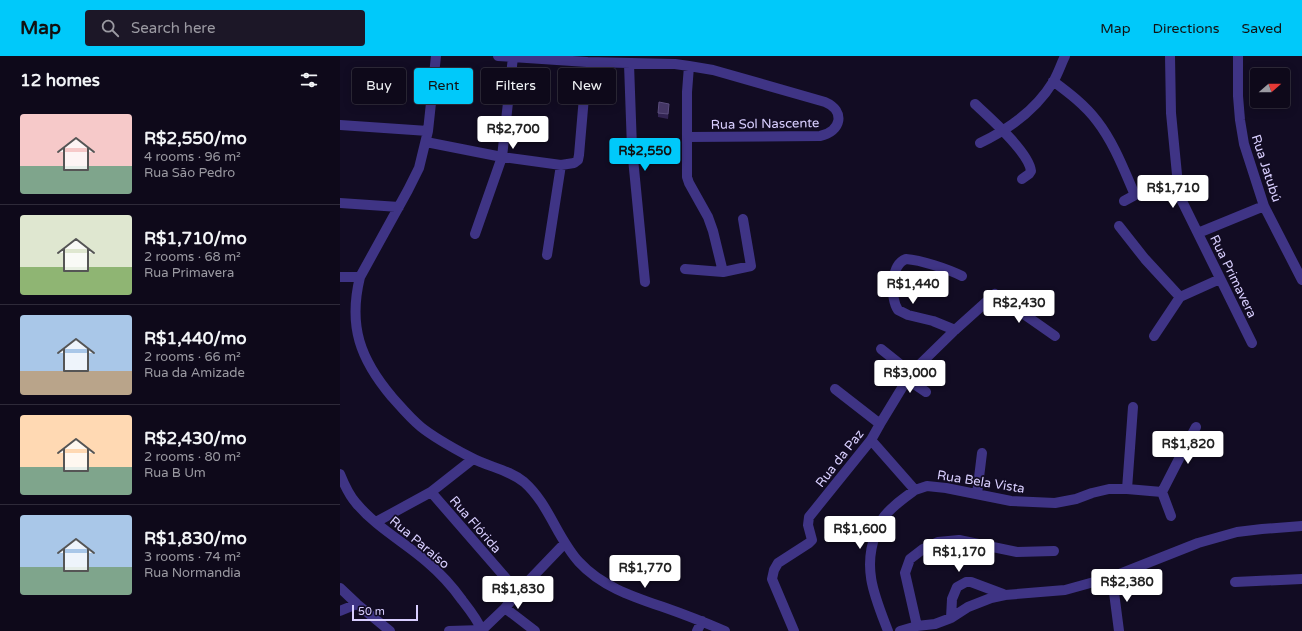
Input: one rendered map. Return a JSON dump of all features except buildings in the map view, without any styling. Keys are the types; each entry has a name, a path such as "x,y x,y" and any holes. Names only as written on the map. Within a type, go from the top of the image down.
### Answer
{"street":[{"path":"436,56 427,137 418,168 408,190 360,277 357,290 356,325 366,361 375,376 400,406 421,427 444,443 473,458 512,473 524,482 538,496 556,524 565,543 579,562 599,579 624,593 702,621 725,631"},
{"name":"Rua Sol Nascente","path":"498,56 629,64 677,60 689,66 713,70 825,102 834,106 837,110 838,120 835,129 830,133 820,136 686,137"},
{"path":"980,143 1004,131 1035,105 1053,81 1065,56"},
{"name":"Rua Primavera","path":"1170,56 1171,106 1179,194 1252,343"},
{"name":"Rua Jatubú","path":"1238,56 1238,96 1244,144 1264,206 1302,280"},
{"path":"475,234 502,157 513,57"},
{"path":"340,125 427,137 502,157 565,165 578,160 587,62"},
{"path":"629,64 632,148 645,282"},
{"path":"689,66 686,137 687,177 714,231 723,272"},
{"path":"1053,81 1083,105 1097,121 1118,155 1135,195"},
{"path":"975,104 1004,131 1029,164 1031,171 1022,179"},
{"path":"547,254 565,165"},
{"path":"1124,201 1135,195 1177,182"},
{"path":"340,203 399,206"},
{"path":"1198,233 1264,206"},
{"path":"685,269 723,272 751,266 743,219"},
{"path":"1119,226 1145,259 1180,297"},
{"path":"955,330 933,321 898,310 893,300 894,280 899,264 906,259 919,261 949,270 962,276"},
{"path":"340,277 360,277"},
{"path":"1154,336 1180,297 1220,279"},
{"name":"Rua da Paz","path":"794,631 772,579 774,570 778,563 809,544 812,538 808,525 809,517 871,440 909,376 955,330 995,294 1055,336"},
{"path":"881,349 926,392"},
{"path":"834,389 880,424"},
{"path":"1127,489 1133,407"},
{"path":"1171,516 1162,492 1196,427"},
{"path":"871,440 915,490"},
{"path":"977,494 982,453"},
{"path":"376,522 431,492 473,458"},
{"name":"Rua Paraíso","path":"340,474 356,503 376,522 426,562 442,577 455,591 482,630"},
{"name":"Rua Bela Vista","path":"888,631 874,594 870,575 870,557 873,542 881,521 898,503 915,490 927,486 946,488 1011,501 1055,503 1076,499 1108,489 1162,492"},
{"name":"Rua Flórida","path":"431,492 518,592"},
{"path":"900,631 917,626 935,624 952,618 974,605 991,598 1005,595 1065,590 1112,577 1198,543 1237,532 1302,526"},
{"path":"917,626 905,573 910,559 923,549 938,542 959,540 1017,552 1054,551"},
{"path":"449,631 482,630 505,608 518,592 565,543"},
{"path":"1112,577 1119,631"},
{"path":"1235,582 1302,579"},
{"path":"952,618 952,600 957,587 966,582 971,582 1005,595"},
{"path":"340,588 390,631"},
{"path":"340,611 357,604"},
{"path":"505,608 535,631"},
{"path":"697,631 702,621"}]}
